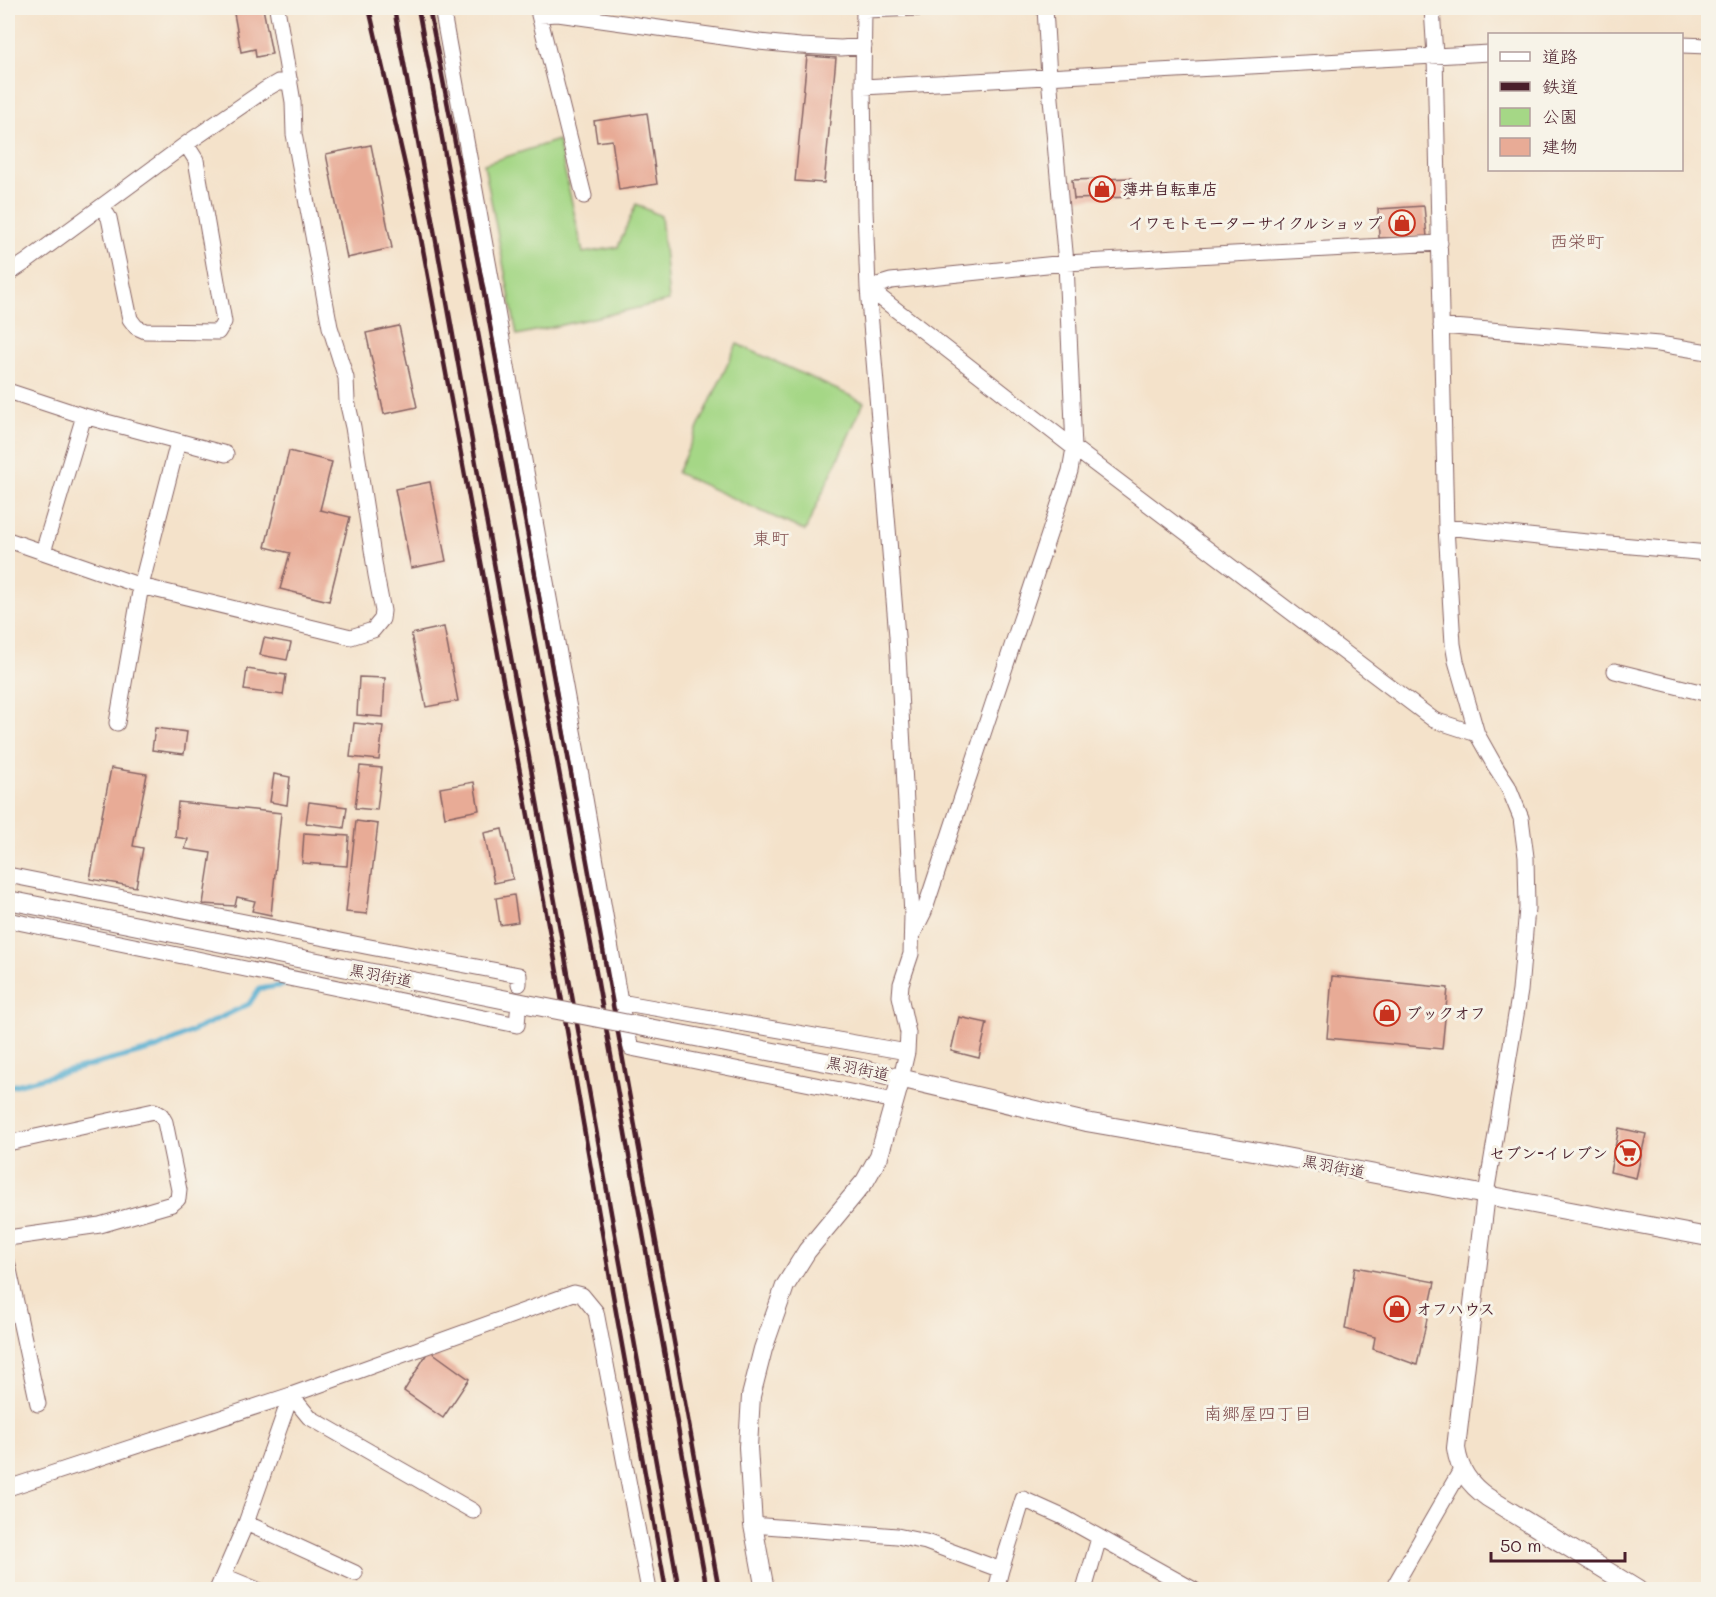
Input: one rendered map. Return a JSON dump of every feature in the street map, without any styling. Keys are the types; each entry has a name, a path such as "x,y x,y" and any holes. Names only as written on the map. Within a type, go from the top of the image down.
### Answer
{"street":[{"path":"8,540 141,586 351,637 373,630 382,619 383,611 347,401 346,378 330,327 294,134 293,102 277,8"},
{"path":"442,8 631,1048 895,1101"},
{"path":"765,1590 753,1525 749,1437 751,1396 763,1350 785,1286 807,1251 865,1180 879,1156 902,1078 907,1052 908,1033 900,996 901,984 911,954 912,935 897,636 868,288 862,87 864,9 922,8"},
{"path":"912,935 924,912 968,782 1070,471 1074,448 1066,262 1048,77 1045,8"},
{"path":"1432,8 1446,527 1453,644 1477,734 1508,786 1521,818 1526,857 1527,908 1520,991 1486,1194 1456,1448 1461,1470 1469,1482 1487,1497 1638,1590"},
{"path":"584,196 539,15 558,14 800,46 840,48 864,46"},
{"path":"1683,45 1708,46"},
{"path":"862,87 1488,53"},
{"path":"8,274 186,144 266,89 279,82 290,81"},
{"path":"102,206 109,218 130,319 136,327 146,331 218,332 224,322 196,160 186,144"},
{"path":"868,288 891,281 1066,262 1440,243"},
{"path":"868,288 1074,448 1434,720 1477,734"},
{"path":"1441,326 1659,344 1708,352"},
{"path":"8,391 84,416 226,454"},
{"path":"42,552 84,416"},
{"path":"117,723 141,586 178,441"},
{"path":"1446,527 1708,552"},
{"path":"1615,670 1708,694"},
{"path":"8,875 519,975 519,984"},
{"name":"黒羽街道","path":"8,900 522,1008 649,1028 902,1078 1086,1122 1270,1154 1708,1237"},
{"path":"8,920 517,1025 522,1008"},
{"path":"621,1002 907,1052"},
{"path":"8,1143 154,1111 161,1115 165,1122 179,1190 178,1199 172,1204 111,1222 8,1238"},
{"path":"8,1265 38,1404"},
{"path":"8,1488 291,1395 574,1293 582,1295 596,1312 649,1590"},
{"path":"291,1395 309,1417 474,1511"},
{"path":"258,1590 221,1583 246,1523 291,1395"},
{"path":"1392,1590 1461,1470"},
{"path":"996,1590 1023,1499 1063,1517 1194,1590"},
{"path":"246,1523 355,1573"},
{"path":"753,1525 897,1536 926,1542 1001,1569"},
{"path":"1084,1590 1099,1538"}],"green space":[{"path":"558,140 583,253 618,247 636,204 661,216 669,301 517,335 484,164"},
{"path":"737,344 864,402 805,531 677,473"}],"building":[{"path":"233,8 263,8 272,54 256,57 255,49 241,52"},
{"path":"807,56 836,58 824,183 795,181"},
{"path":"647,113 657,184 619,190 612,140 597,142 594,121"},
{"path":"371,145 392,248 347,258 326,154"},
{"name":"薄井自転車店","path":"1131,178 1132,197 1074,199 1072,180"},
{"name":"イワモトモーターサイクルショップ","path":"1424,206 1427,237 1379,238 1378,209"},
{"path":"399,326 417,407 384,414 366,333"},
{"path":"289,451 332,462 320,510 350,517 329,601 280,589 290,553 265,547"},
{"path":"430,482 446,561 411,568 395,489"},
{"path":"444,627 458,701 426,707 411,634"},
{"path":"264,638 291,643 287,660 260,655"},
{"path":"247,669 286,675 283,695 244,690"},
{"path":"359,677 385,678 383,717 357,715"},
{"path":"354,723 383,726 379,760 350,757"},
{"path":"155,728 187,732 184,754 152,750"},
{"path":"360,766 382,768 377,810 355,808"},
{"path":"111,768 147,774 133,846 143,848 136,887 90,879"},
{"path":"274,774 290,777 287,805 270,802"},
{"path":"474,782 479,810 445,817 440,788"},
{"path":"178,802 281,813 271,915 252,911 255,901 237,897 235,906 203,904 211,853 185,849 188,839 175,837"},
{"path":"309,802 347,807 344,828 306,823"},
{"path":"356,821 378,824 367,914 346,912"},
{"path":"502,829 513,879 494,883 484,833"},
{"path":"304,833 349,836 347,866 302,863"},
{"path":"514,895 518,922 500,925 496,898"},
{"name":"ブックオフ","path":"1332,976 1448,988 1442,1049 1327,1038"},
{"path":"959,1017 987,1023 979,1058 951,1051"},
{"name":"セブン-イレブン","path":"1619,1128 1646,1134 1636,1178 1610,1172"},
{"path":"1355,1267 1435,1282 1417,1365 1373,1349 1375,1337 1345,1329"},
{"path":"429,1350 469,1379 443,1418 404,1391"}],"waterway":[{"path":"8,1087 157,1048 249,1004 259,989 290,984"}],"railway":[{"path":"369,8 417,217 555,961 666,1590"},
{"path":"394,8 679,1590"},
{"path":"418,8 594,961 707,1590"},
{"path":"429,8 484,293 719,1590"}],"place":[{"name":"薄井自転車店","path":"1102,189"},
{"name":"イワモトモーターサイクルショップ","path":"1402,223"},
{"name":"ブックオフ","path":"1387,1013"},
{"name":"セブン-イレブン","path":"1628,1153"},
{"name":"オフハウス","path":"1397,1309"}],"district":[{"name":"西栄町","path":"1577,242"},
{"name":"東町","path":"771,539"},
{"name":"南郷屋四丁目","path":"1258,1414"}]}
